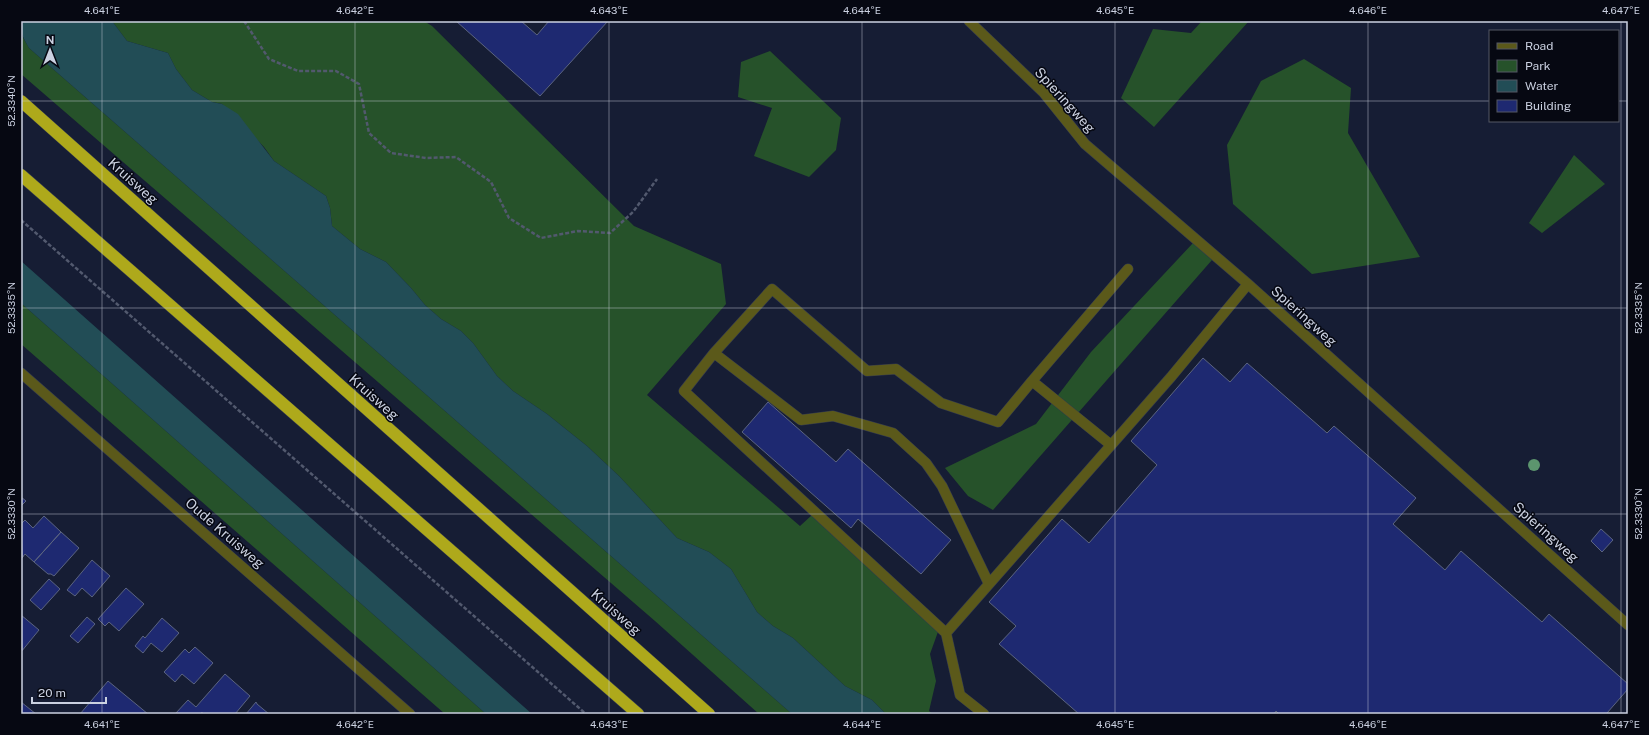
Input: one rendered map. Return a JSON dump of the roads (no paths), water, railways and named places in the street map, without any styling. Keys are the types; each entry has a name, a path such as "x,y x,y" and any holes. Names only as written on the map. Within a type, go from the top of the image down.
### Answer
{"highway":[{"name":"Kruisweg","path":"21,101 709,714"},
{"path":"21,175 638,714"}],"street":[{"name":"Spieringweg","path":"969,21 1044,93 1085,144 1248,284 1628,625"},
{"path":"984,714 960,695 946,634 684,390 714,353 772,289 867,371 896,369 942,403 998,422 1128,269"},
{"path":"946,634 1171,377 1248,284"},
{"path":"714,353 801,420 833,416 893,434 926,463 942,486 989,584"},
{"name":"Oude Kruisweg","path":"21,373 410,714"},
{"path":"1032,381 1111,445"}],"water":[{"path":"24,21 112,21 127,41 168,53 176,69 192,90 212,102 222,104 238,114 274,161 326,196 330,208 332,226 360,249 386,262 425,305 441,319 461,331 473,343 497,376 513,391 547,414 587,446 619,476 677,538 709,552 731,569 757,612 773,626 793,638 845,686 872,700 886,714 792,714 29,48 22,32 22,25"},
{"path":"21,261 532,714 486,714 21,303"}]}
